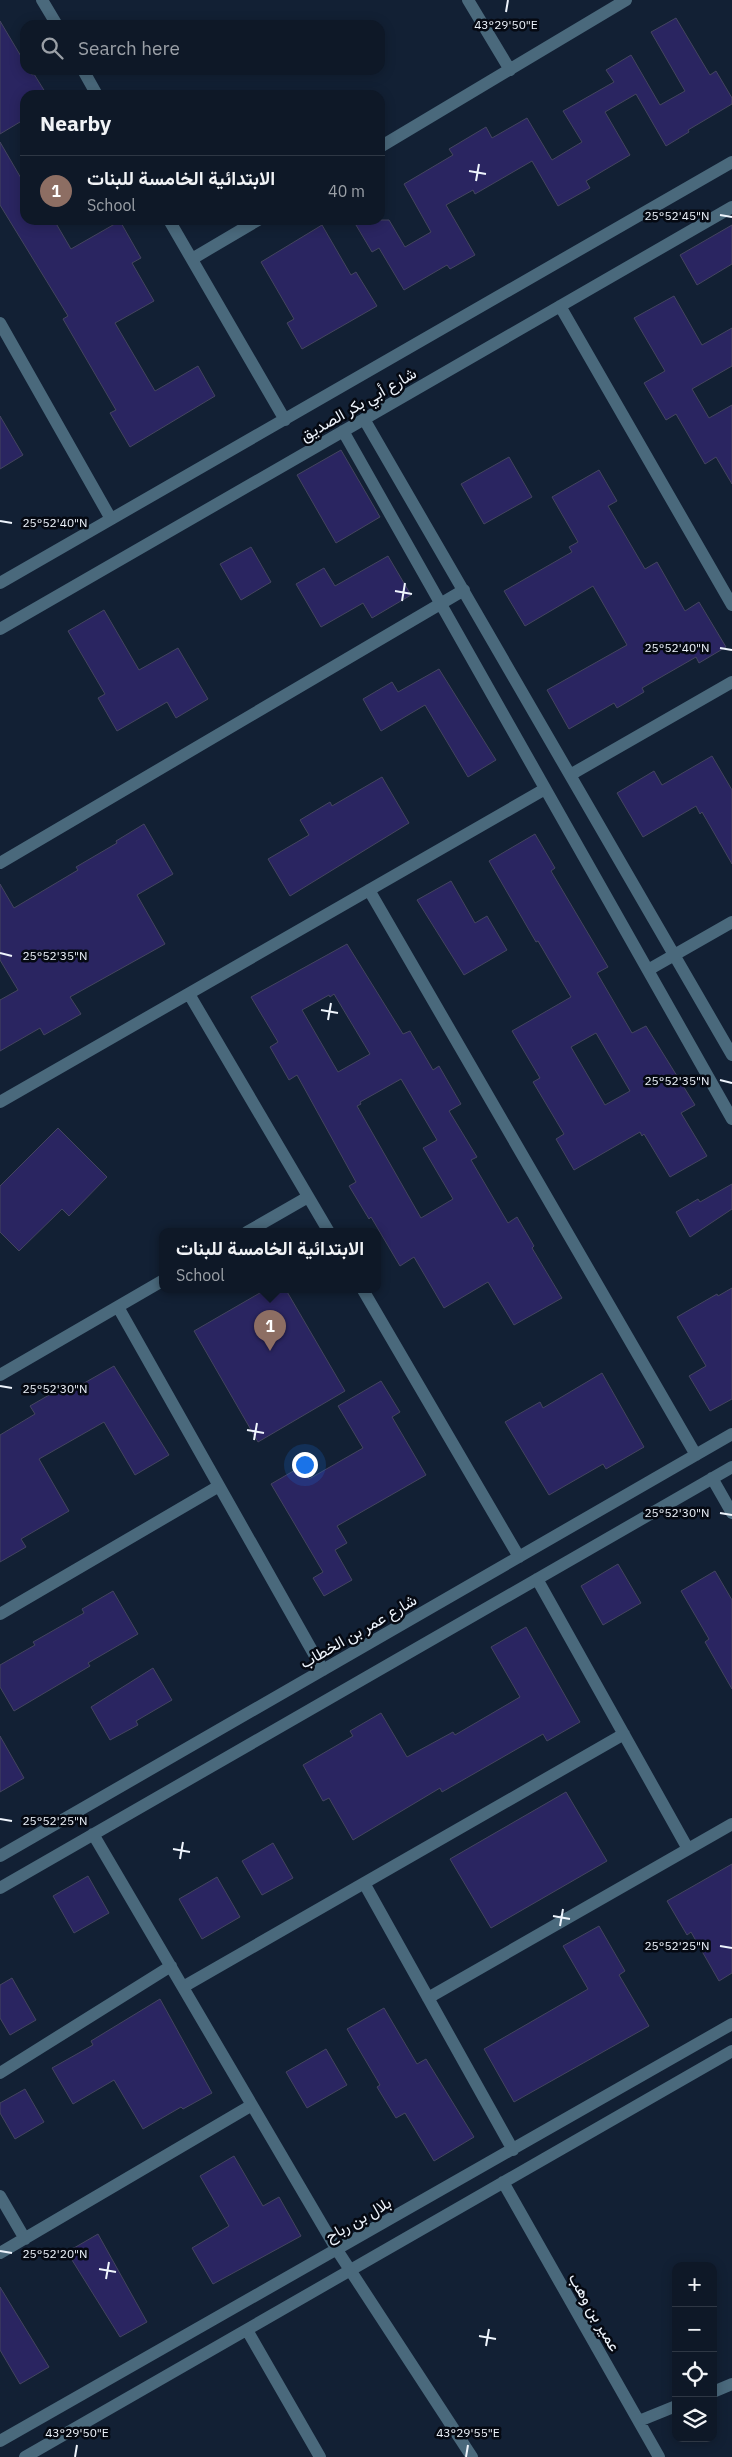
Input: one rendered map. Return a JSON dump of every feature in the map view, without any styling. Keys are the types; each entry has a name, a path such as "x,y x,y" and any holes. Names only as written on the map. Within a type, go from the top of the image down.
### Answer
{"street":[{"path":"468,0 510,70"},
{"path":"385,144 626,0"},
{"path":"46,1 55,20"},
{"path":"86,75 94,90"},
{"name":"شارع أبي بكر الصديق","path":"0,583 732,162"},
{"name":"شارع أبي بكر الصديق","path":"0,629 732,207"},
{"path":"172,225 284,420"},
{"path":"192,259 250,225"},
{"path":"560,306 732,605"},
{"path":"0,323 111,519"},
{"path":"364,419 732,1055"},
{"path":"343,431 732,1119"},
{"path":"0,863 464,590"},
{"path":"570,775 732,682"},
{"path":"0,1102 545,789"},
{"path":"370,890 696,1455"},
{"path":"648,970 732,922"},
{"path":"190,994 327,1228"},
{"path":"254,1228 308,1197"},
{"path":"0,1375 159,1283"},
{"path":"365,1293 519,1557"},
{"path":"118,1307 323,1670"},
{"name":"شارع عمر بن الخطاب","path":"0,1856 732,1434"},
{"path":"0,1888 732,1467"},
{"path":"712,1478 732,1513"},
{"path":"0,1614 219,1486"},
{"path":"538,1579 688,1849"},
{"path":"183,1987 624,1734"},
{"path":"428,1998 732,1824"},
{"path":"93,1834 337,2250 472,2457"},
{"path":"364,1883 513,2150"},
{"path":"0,2073 171,1966"},
{"name":"بلال بن رباح","path":"0,2441 732,2024"},
{"path":"25,2457 732,2051"},
{"path":"0,2253 252,2105"},
{"name":"عمير بن وهب","path":"503,2182 659,2457"},
{"path":"0,2196 25,2239"},
{"path":"247,2330 320,2457"},
{"path":"717,2390 732,2384"},
{"path":"638,2421 672,2408"}],"building":[{"path":"676,18 710,75 716,71 732,98 732,104 688,130 689,132 666,146 636,94 605,112 630,155 586,181 590,188 558,206 532,161 475,194 473,190 446,205 475,255 450,269 447,265 404,290 379,248 372,252 356,225 385,225 385,220 389,220 405,247 431,232 404,184 453,155 449,149 486,127 492,138 527,118 552,160 582,142 563,111 614,82 606,70 631,55 660,105 685,91 651,32"},
{"path":"0,21 20,55 20,75 35,75 44,90 20,90 20,122 0,134"},
{"path":"0,142 20,176 20,225 57,225 71,249 113,225 122,225 141,258 132,263 154,301 115,323 155,391 198,366 215,396 130,447 110,413 116,410 63,319 68,316 0,205"},
{"path":"322,225 351,275 356,272 377,306 302,349 287,323 294,319 261,262"},
{"path":"732,225 732,264 697,285 680,255"},
{"path":"674,296 702,345 732,328 732,366 692,389 709,418 732,405 732,484 716,457 705,464 676,414 666,420 644,383 665,371 634,318"},
{"path":"0,416 23,455 0,469"},
{"path":"341,450 380,517 336,543 297,475"},
{"path":"509,457 532,497 484,524 461,484"},
{"path":"599,470 617,501 608,506 645,569 657,562 685,611 699,602 726,647 699,663 696,657 642,688 644,692 617,708 614,703 569,729 547,690 627,645 593,586 525,626 504,591 572,552 569,547 578,542 552,497"},
{"path":"251,547 271,582 241,600 220,564"},
{"path":"388,556 411,595 372,618 363,603 321,627 296,584 324,568 335,586"},
{"path":"104,610 139,670 178,648 208,699 176,718 167,702 117,731 98,698 105,694 68,631"},
{"path":"439,669 496,760 468,777 425,705 381,731 363,699 392,682 398,692"},
{"path":"712,756 732,790 732,864 702,812 700,814 696,806 643,837 617,793 654,771 662,785"},
{"path":"382,777 409,823 290,896 268,859 309,835 300,820 330,802 332,806"},
{"path":"144,824 173,874 137,895 165,944 70,997 81,1014 44,1035 40,1028 0,1051 0,1000 18,990 0,960 0,884 14,908 78,870 76,867 117,843 116,841"},
{"path":"535,834 555,868 551,871 608,967 597,973 632,1033 646,1026 695,1105 681,1113 707,1156 670,1177 644,1134 642,1136 640,1132 574,1170 556,1139 564,1134 533,1082 540,1078 512,1031 571,997 538,941 536,942 489,861","holes":["596,1033 630,1091 605,1105 571,1047"]},
{"path":"451,881 475,923 487,916 507,950 464,975 417,900"},
{"path":"347,944 403,1034 410,1031 433,1070 439,1066 461,1104 449,1111 477,1157 471,1160 508,1223 517,1217 534,1246 532,1248 562,1298 514,1325 488,1282 444,1308 414,1257 400,1266 381,1234 381,1228 378,1228 371,1217 369,1219 349,1186 356,1182 297,1075 289,1080 270,1047 278,1042 251,997","holes":["334,994 370,1054 338,1072 302,1010","401,1079 437,1140 423,1148 453,1199 421,1218 357,1106 361,1104 360,1102"]},
{"path":"58,1128 107,1177 69,1216 62,1209 19,1251 0,1232 0,1186"},
{"path":"732,1184 732,1209 690,1237 676,1212 698,1199 700,1202"},
{"path":"732,1288 732,1399 710,1411 689,1376 706,1366 677,1317 717,1294 718,1296"},
{"path":"260,1293 288,1293 345,1391 258,1442 194,1331"},
{"path":"114,1366 169,1455 135,1475 104,1422 39,1459 69,1511 21,1539 26,1547 0,1562 0,1435 35,1414 30,1406 68,1384 72,1390"},
{"path":"602,1373 644,1447 606,1469 603,1464 549,1495 505,1422 540,1402 543,1408"},
{"path":"381,1381 400,1412 392,1417 426,1475 337,1526 347,1543 335,1550 352,1580 324,1596 313,1578 323,1572 271,1484 302,1466 309,1479 363,1448 338,1406"},
{"path":"618,1564 641,1603 603,1625 581,1586"},
{"path":"715,1571 732,1600 732,1689 705,1642 709,1639 681,1591"},
{"path":"113,1591 138,1634 88,1663 90,1666 14,1711 0,1687 0,1665 35,1645 33,1642 84,1613 82,1609"},
{"path":"526,1627 580,1722 547,1741 543,1734 442,1792 440,1788 353,1840 329,1798 323,1801 303,1765 353,1736 350,1731 381,1713 407,1757 453,1732 455,1735 520,1697 491,1647"},
{"path":"153,1668 172,1700 136,1721 138,1725 110,1740 91,1707"},
{"path":"0,1736 24,1778 0,1792"},
{"path":"566,1792 607,1861 491,1928 450,1859"},
{"path":"273,1843 293,1878 262,1895 242,1861"},
{"path":"732,1864 732,1973 719,1981 691,1932 687,1935 667,1901"},
{"path":"88,1876 109,1913 74,1933 53,1896"},
{"path":"217,1877 240,1917 202,1939 179,1899"},
{"path":"599,1926 625,1971 619,1975 649,2026 514,2102 484,2049 588,1989 563,1946"},
{"path":"12,1978 36,2020 10,2035 0,2018 0,1985"},
{"path":"160,1999 212,2093 183,2109 181,2107 143,2129 114,2080 73,2104 52,2068 93,2045 91,2041"},
{"path":"384,2008 417,2064 426,2059 474,2137 434,2161 405,2113 396,2118 377,2087 380,2085 347,2029"},
{"path":"326,2049 347,2085 307,2108 286,2072"},
{"path":"25,2089 44,2122 15,2139 0,2113 0,2103"},
{"path":"234,2156 263,2206 279,2197 301,2236 213,2284 192,2248 229,2226 200,2176"},
{"path":"98,2234 147,2322 120,2337 67,2252"},
{"path":"0,2287 49,2367 20,2384 0,2350"}],"place":[{"name":"الابتدائية الخامسة للبنات","path":"270,1351"}]}
